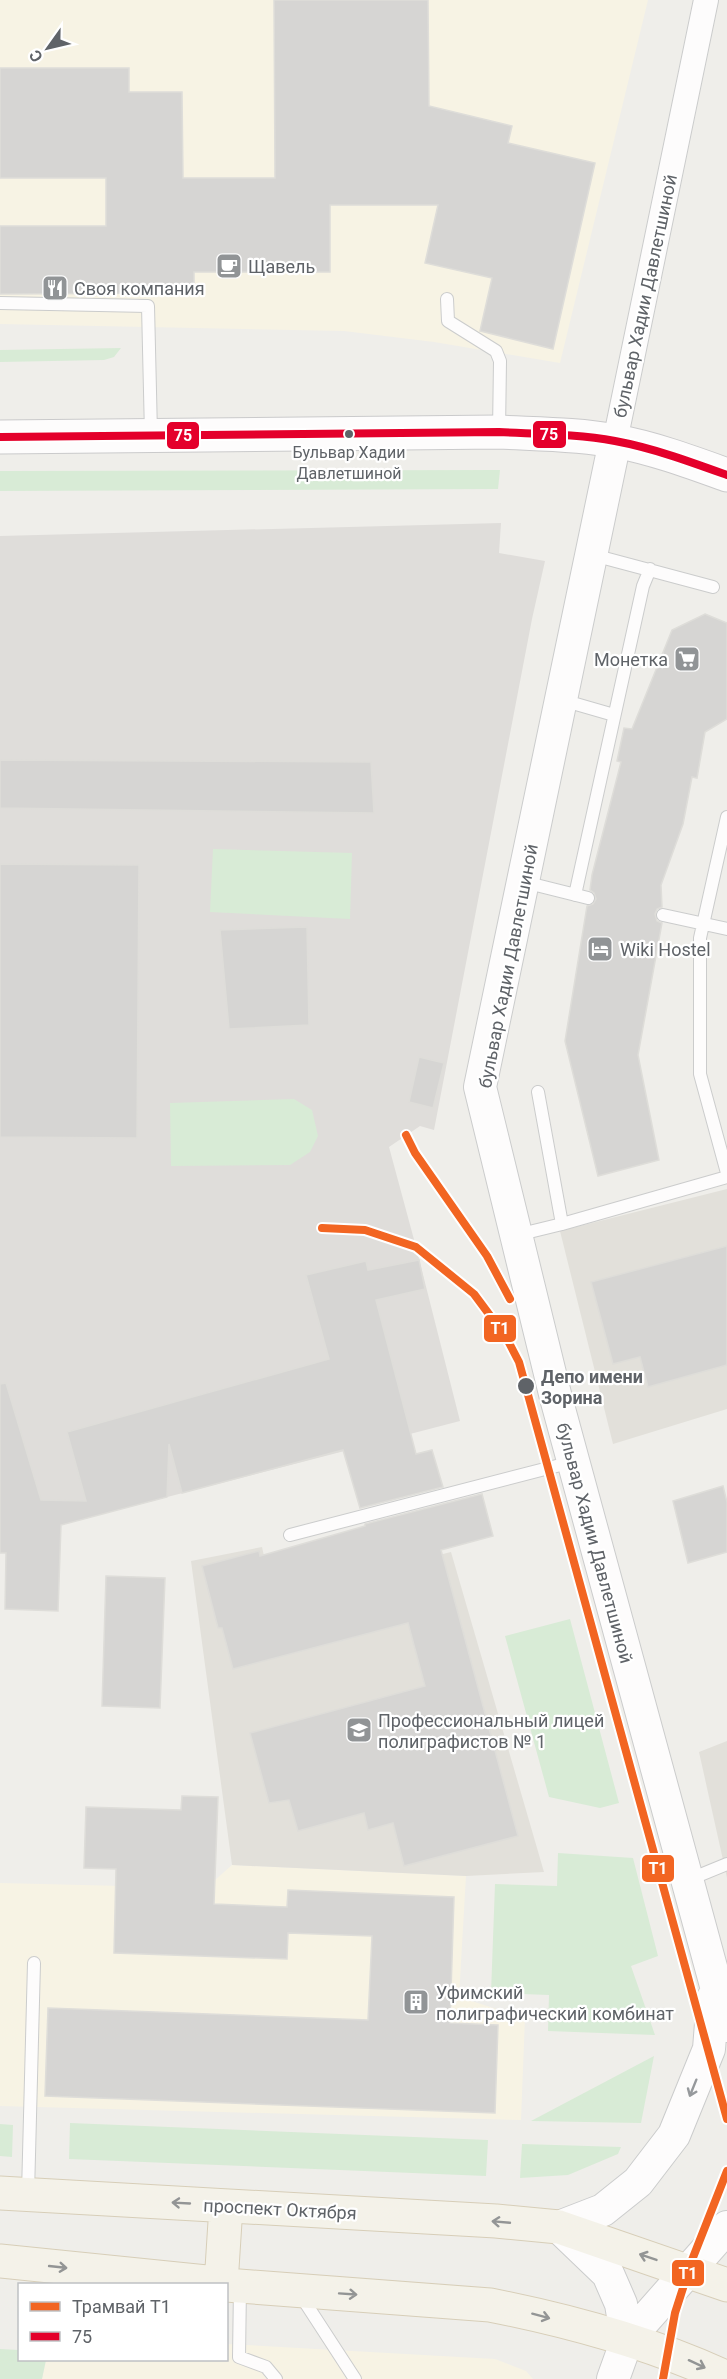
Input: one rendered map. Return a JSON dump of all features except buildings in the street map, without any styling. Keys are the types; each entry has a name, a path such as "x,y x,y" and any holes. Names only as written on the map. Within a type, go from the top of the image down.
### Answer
{"main road":[{"path":"0,437 499,432 615,441 727,475"},
{"name":"проспект Октября","path":"14,2194 496,2221 559,2227 727,2285"},
{"path":"226,2206 228,2283"},
{"path":"0,2261 209,2283"},
{"path":"228,2285 490,2305 532,2313 627,2340 682,2357 727,2378"}],"street":[{"name":"бульвар Хадии Давлетшиной","path":"706,0 593,555 480,1087 573,1462 727,2026"},
{"path":"627,2340 621,2304 608,2274 559,2227 603,2210 639,2182 674,2135 709,2049 713,1970"},
{"path":"613,2379 627,2340 727,2227"}],"lane":[{"path":"447,299 448,321 496,351 500,361 499,432"},
{"path":"0,303 148,306 150,434"},
{"path":"593,555 650,568 713,587"},
{"path":"575,895 643,586 650,568"},
{"path":"562,700 614,715"},
{"path":"516,1235 562,1224 727,1175 725,1159 700,1074 700,938 727,817"},
{"path":"524,882 588,898"},
{"path":"663,915 704,922 727,929"},
{"path":"538,1092 562,1224"},
{"path":"290,1535 573,1462"},
{"path":"687,1880 727,1864"},
{"path":"14,2194 34,1963"},
{"path":"228,2285 240,2357 266,2367 276,2379"},
{"path":"297,2290 355,2379"}],"shaded area":[{"path":"0,0 648,0 560,363 434,342 344,331 0,324"},
{"path":"501,523 499,553 545,561 434,1130 420,1126 389,1147 460,1421 90,1517 0,1507 0,536"},
{"path":"727,1189 727,1409 613,1444 560,1231"},
{"name":"Профессиональный лицей полиграфистов № 1","path":"262,1547 273,1596 451,1552 544,1872 466,1876 232,1865 191,1561"},
{"path":"727,1741 727,1878 699,1752"},
{"path":"232,1865 466,1876 459,1997 525,2018 521,2120 0,2106 0,1883 206,1888"},
{"path":"228,2344 495,2359 526,2371 533,2379 42,2379 46,2361 228,2361"}],"green space":[{"path":"121,348 114,357 104,360 0,362 0,350"},
{"path":"500,470 498,489 0,491 0,471"},
{"path":"213,849 352,853 350,919 210,912"},
{"path":"294,1099 312,1110 318,1136 310,1152 290,1165 171,1166 170,1103"},
{"path":"570,1619 619,1803 600,1808 549,1797 505,1636"},
{"path":"558,1853 633,1858 658,1956 631,1966 655,2035 548,2031 549,1995 491,1993 495,1884 557,1886"},
{"path":"654,2056 641,2123 531,2121"},
{"path":"70,2123 488,2140 486,2176 69,2159"},
{"path":"0,2124 13,2125 12,2157 0,2156"},
{"path":"522,2144 621,2147 618,2154 568,2175 520,2178"},
{"path":"0,2349 18,2350 18,2361 46,2361 42,2379 0,2379"}],"tram line":[{"name":"T1","path":"406,1135 415,1153 487,1256 510,1299"},
{"name":"T1","path":"322,1228 365,1230 416,1247 474,1294 506,1337 519,1362 727,2119"},
{"name":"T1","path":"663,2379 675,2313 692,2260 727,2171"}],"transit line":[{"name":"75","path":"0,437 499,432 557,435 629,444 727,475"}],"place":[{"name":"Щавель","path":"229,266"},
{"name":"Своя компания","path":"55,288"},
{"name":"Бульвар Хадии Давлетшиной","path":"349,434"},
{"name":"Монетка","path":"687,659"},
{"name":"Wiki Hostel","path":"600,949"},
{"name":"Депо имени Зорина","path":"526,1386"},
{"name":"Профессиональный лицей полиграфистов № 1","path":"359,1730"},
{"name":"Уфимский полиграфический комбинат","path":"416,2002"}]}
